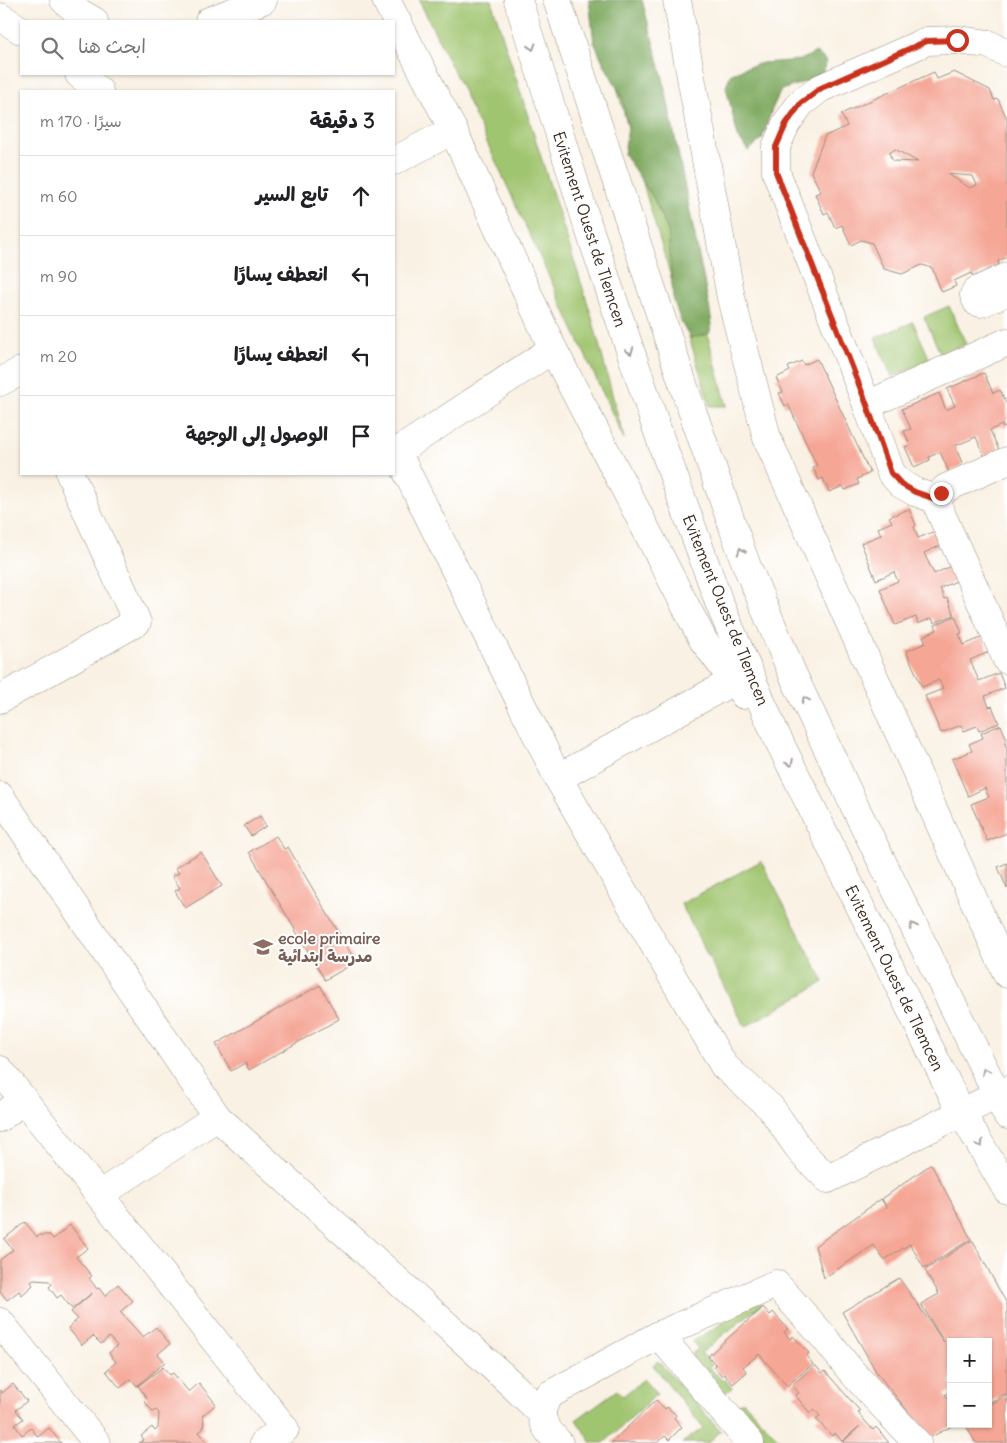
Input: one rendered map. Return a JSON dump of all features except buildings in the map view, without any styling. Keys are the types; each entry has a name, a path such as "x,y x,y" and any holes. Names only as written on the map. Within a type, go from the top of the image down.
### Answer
{"main road":[{"path":"64,0 78,12 92,20"},
{"path":"212,20 263,0"},
{"path":"386,0 453,130 553,349 703,640 733,681 774,731"},
{"name":"Evitement Ouest de Tlemcen","path":"518,0 587,223 661,441 720,605 774,731 961,1112 1007,1190"},
{"path":"553,349 395,450 558,778 724,1066 771,1108 802,1153 828,1178 961,1112 1004,1100 854,805 793,675 746,564 687,396 557,0"},
{"path":"677,0 732,298 767,438 1007,974"},
{"path":"0,17 20,29"},
{"path":"938,500 915,492 901,484 891,473 867,405 776,172 776,147 786,124 801,103 821,88 927,41 957,40 988,44 1007,52"},
{"path":"80,75 98,90"},
{"path":"395,160 453,130"},
{"path":"1007,277 976,291 974,295 977,302 981,303 1007,292"},
{"path":"867,405 1005,348"},
{"path":"0,382 20,372"},
{"path":"1007,461 946,488 938,500 939,509 999,623 1007,660"},
{"path":"0,699 136,622 70,475"},
{"path":"558,778 733,681"},
{"path":"0,796 217,1117 506,1378 542,1413"},
{"path":"0,1070 285,1430 264,1443"},
{"path":"0,1118 23,1100"},
{"path":"99,1195 217,1117"},
{"path":"559,1443 544,1426 543,1404 549,1395 659,1335 776,1284 823,1336 851,1371 917,1443"},
{"path":"0,1322 97,1443"},
{"path":"659,1335 750,1443"}],"green space":[{"path":"419,0 491,0 591,314 624,439 461,86"},
{"path":"589,0 642,0 663,78 710,311 712,325 709,334 690,338 681,322 673,298 668,232 654,199 624,154 628,128 622,96 594,42"},
{"path":"593,0 696,293 727,406 710,406 648,201"},
{"path":"816,52 826,61 823,72 807,81 781,90 772,109 762,139 748,151 738,137 726,87 730,75 744,68 763,63 801,60"},
{"path":"949,306 966,344 941,355 924,317"},
{"path":"913,322 930,360 892,377 875,338"},
{"path":"761,861 824,982 745,1027 681,904"},
{"path":"759,1300 762,1304 701,1353 712,1364 709,1367 723,1381 725,1379 732,1388 725,1393 691,1355 698,1348 692,1342"},
{"path":"658,1361 721,1431 708,1443 682,1443 703,1428 653,1365"},
{"path":"644,1379 657,1394 604,1443 592,1443 576,1420 617,1390 623,1396"},
{"path":"743,1401 782,1443 768,1443 737,1406"}],"place":[{"name":"ecole primaire مدرسة ابتدائية","path":"263,947"}],"route":[{"path":"941,493 938,500 915,492 901,484 891,473 867,405 776,172 776,147 786,124 801,103 821,88 927,41 957,40"}]}
